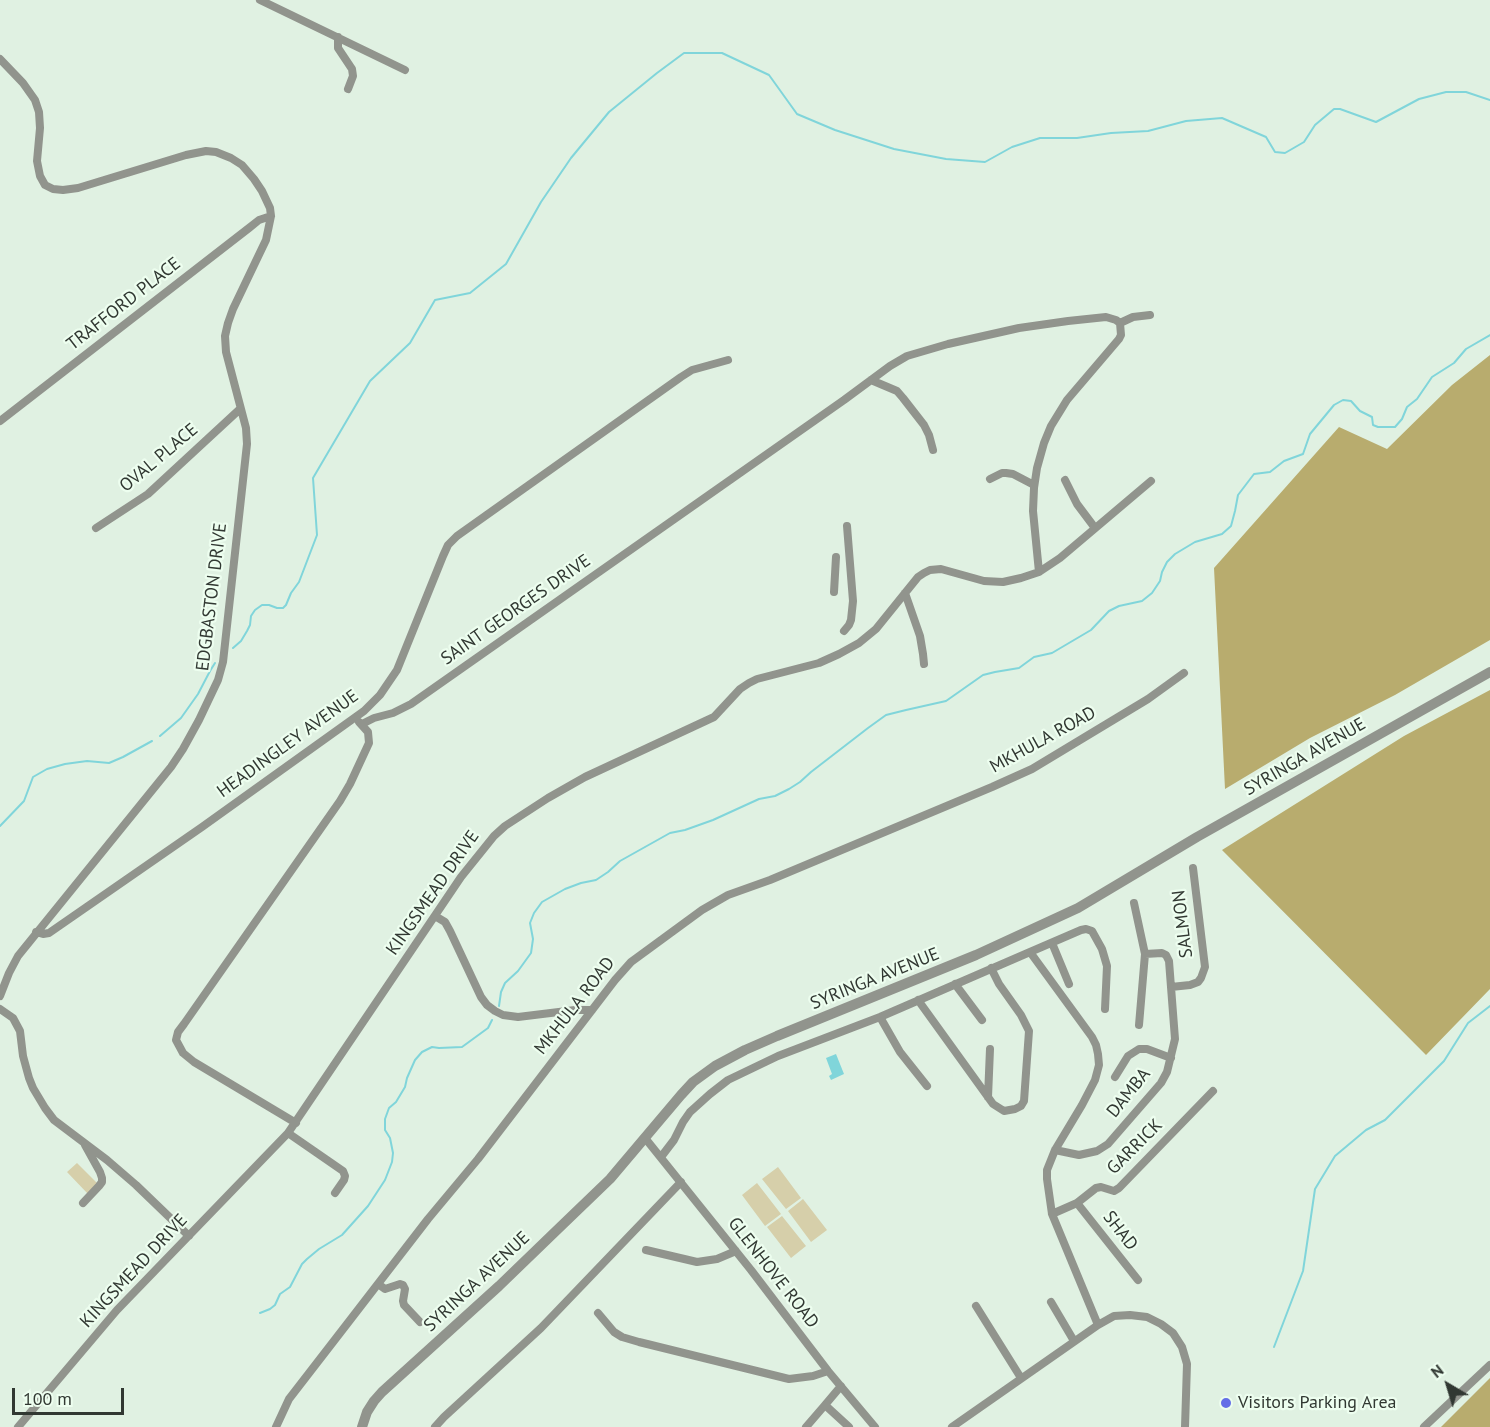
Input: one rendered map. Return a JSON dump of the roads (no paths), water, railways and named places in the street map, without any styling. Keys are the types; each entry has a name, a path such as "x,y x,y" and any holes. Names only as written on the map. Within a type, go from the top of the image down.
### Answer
{"street":[{"path":"260,0 405,70"},
{"path":"338,37 338,48 352,69 353,76 348,88"},
{"path":"0,59 23,83 35,100 39,112 40,128 37,161 40,176 45,185 53,189 71,189 186,155 206,151 216,152 242,165 254,178 270,208 271,216"},
{"name":"EDGBASTON DRIVE","path":"0,996 13,963 36,932 171,767 195,728 218,680 223,662 247,444 246,428 226,352 225,336 228,323 266,240 271,216"},
{"name":"TRAFFORD PLACE","path":"0,421 249,228 271,216"},
{"name":"SAINT GEORGES DRIVE","path":"362,724 411,704 907,356 1019,328 1106,317 1120,323 1132,317 1150,315"},
{"path":"1039,572 1033,511 1034,485 1044,443 1051,426 1067,400 1119,339 1120,323"},
{"name":"HEADINGLEY AVENUE","path":"36,932 50,933 364,711 380,695 397,670 448,545 681,377 692,370 728,360"},
{"path":"871,380 897,391 924,425 933,450"},
{"name":"OVAL PLACE","path":"96,528 148,494 240,409"},
{"path":"990,479 1006,473 1013,474 1034,485"},
{"path":"1065,480 1077,504 1095,528"},
{"name":"KINGSMEAD DRIVE","path":"18,1427 117,1310 296,1124 461,877 505,826 585,777 714,717 740,689 749,683 819,663 859,644 876,629 918,577 930,570 941,569 984,581 1003,582 1039,572 1060,558 1151,481"},
{"path":"844,631 851,620 853,601 847,526"},
{"path":"1037,550 1045,561 1060,558"},
{"path":"1021,578 1032,569 1037,550"},
{"path":"834,592 836,556"},
{"path":"905,593 920,636 924,663"},
{"name":"SYRINGA AVENUE","path":"362,1427 374,1401 382,1392 499,1286 610,1179 693,1082 726,1059 976,955 1078,908 1197,837 1490,672"},
{"name":"MKHULA ROAD","path":"276,1427 289,1399 615,980 631,963 680,926 720,900 993,788 1032,769 1148,699 1184,673"},
{"path":"296,1124 194,1062 183,1053 176,1040 178,1032 350,784 369,743 368,732 355,717"},
{"name":"SALMON","path":"1171,987 1198,982 1205,967 1193,868"},
{"path":"1134,903 1145,954 1139,1025"},
{"path":"435,916 441,919 450,931 481,997 495,1011 503,1015 518,1017 592,1010"},
{"path":"661,1157 690,1112 729,1080 778,1056 880,1017 1086,929 1092,931 1107,966 1106,1009"},
{"path":"1052,943 1069,984"},
{"path":"1030,952 1092,1037 1098,1054 1099,1065 1095,1080 1055,1150 1047,1170 1052,1214 1098,1325"},
{"name":"DAMBA","path":"1055,1150 1079,1155 1097,1151 1108,1144 1161,1083 1167,1072 1175,1039 1169,961 1166,955 1157,952 1145,954"},
{"path":"918,1000 996,1108 1004,1111 1016,1109 1024,1101 1029,1031 991,968"},
{"path":"955,984 982,1020"},
{"path":"0,1009 13,1018 20,1031 29,1078 37,1096 54,1120 107,1160 189,1236"},
{"path":"880,1017 900,1052 927,1086"},
{"path":"988,1098 990,1049"},
{"path":"1115,1077 1128,1056 1139,1049 1147,1049 1171,1058"},
{"name":"GARRICK","path":"1052,1214 1077,1203 1096,1188 1101,1187 1114,1191 1119,1188 1213,1091"},
{"path":"288,1133 343,1171 344,1180 335,1193"},
{"name":"GLENHOVE ROAD","path":"645,1138 828,1371 875,1427"},
{"path":"83,1142 102,1178 102,1182 84,1203"},
{"path":"435,1427 541,1328 681,1182"},
{"name":"SHAD","path":"1077,1203 1138,1280"},
{"path":"646,1250 697,1262 717,1259 736,1251"},
{"path":"378,1284 385,1289 403,1285 404,1305 420,1322"},
{"path":"1051,1302 1074,1341"},
{"path":"976,1306 1021,1378"},
{"path":"598,1313 614,1332 639,1342 789,1379 813,1376 828,1371"},
{"path":"952,1427 1098,1325 1114,1316 1130,1314 1147,1317 1161,1324 1173,1333 1182,1347 1187,1364 1185,1427"},
{"path":"1424,1427 1490,1365"},
{"path":"806,1427 841,1386"},
{"path":"825,1405 849,1427"}],"water":[{"path":"836,1054 844,1074 831,1080 829,1076 832,1074 826,1058"}],"waterway":[{"path":"233,648 247,631 255,610 262,605 283,608 299,582 317,535 313,478 370,381 410,343 435,300 470,293 506,264 541,202 571,158 609,112 684,53 722,53 769,75 797,114 835,130 894,149 946,159 985,162 1012,147 1040,138 1077,138 1148,131 1186,121 1222,118 1266,137 1275,152 1285,153 1304,142 1315,125 1334,109 1376,122 1419,99 1446,92 1466,92 1490,100"},
{"path":"499,1006 505,983 518,971 531,953 533,939 530,923 542,902 565,889 596,880 620,861 670,833 713,820 759,799 775,796 789,789 886,715 946,701 983,675 1019,668 1034,657 1052,653 1091,630 1109,611 1119,606 1142,601 1152,593 1160,581 1167,562 1175,554 1195,542 1222,534 1231,526 1238,495 1254,474 1270,472 1284,461 1303,454 1310,434 1334,405 1343,400 1351,401 1360,411 1372,417 1373,425 1395,427 1402,419 1407,407 1417,399 1432,377 1454,363 1466,349 1490,335"},
{"path":"160,736 181,718 198,694 215,663"},
{"path":"0,826 24,801 33,777 47,769 87,761 109,763 152,741"},
{"path":"1274,1347 1303,1271 1315,1189 1335,1156 1366,1130 1385,1120 1444,1061 1468,1023 1490,1006"},
{"path":"260,1313 275,1305 280,1294 290,1287 307,1259 342,1235 368,1206 385,1180 393,1153 390,1138 385,1130 385,1119 389,1108 396,1102 405,1087 415,1060 422,1052 432,1047 462,1047 488,1028 492,1020"}],"place":[{"name":"Visitors Parking Area","path":"1226,1403"}]}
